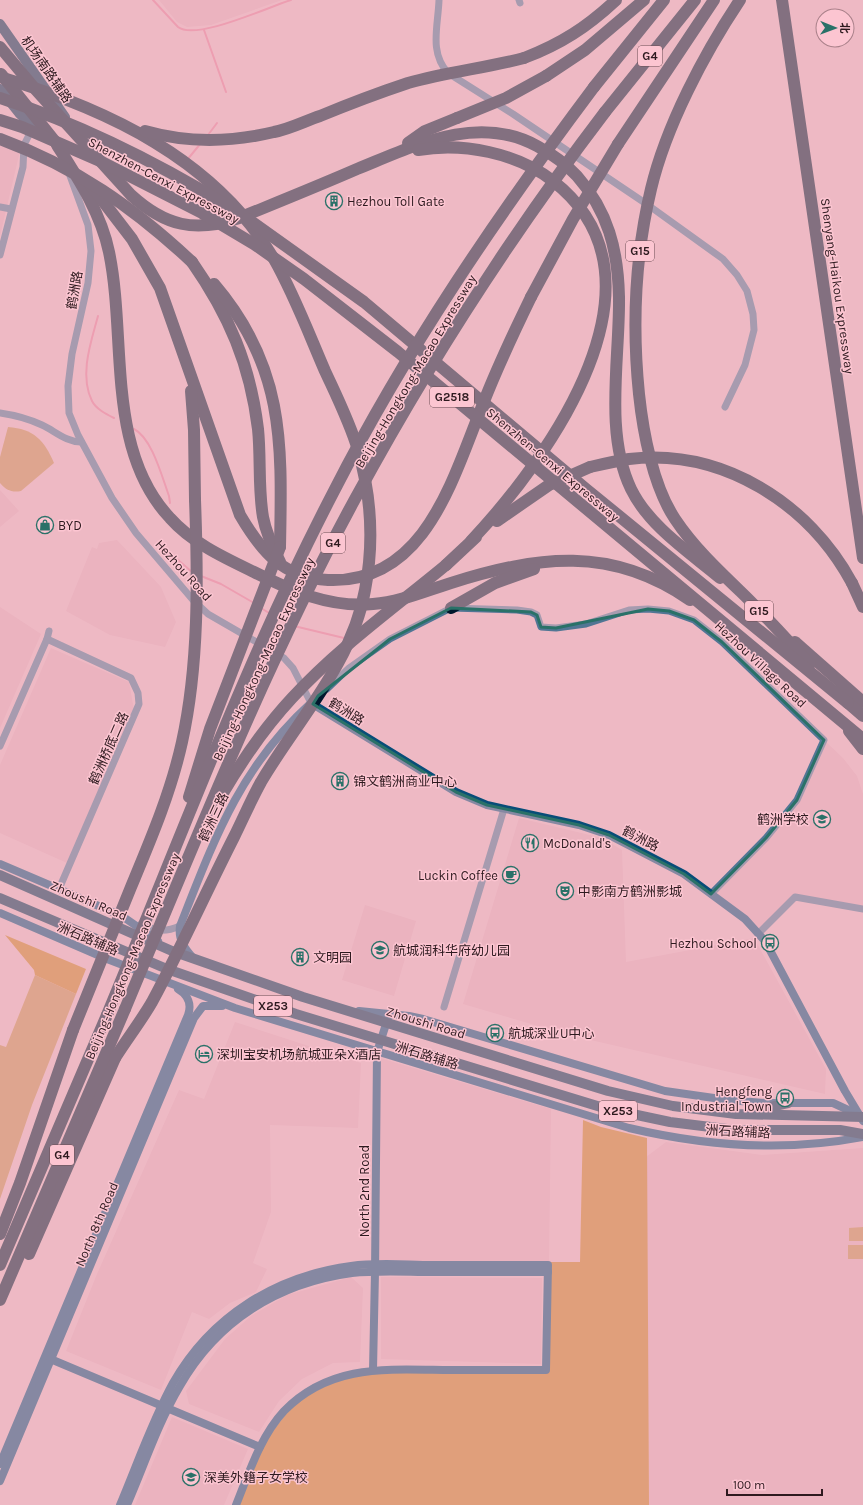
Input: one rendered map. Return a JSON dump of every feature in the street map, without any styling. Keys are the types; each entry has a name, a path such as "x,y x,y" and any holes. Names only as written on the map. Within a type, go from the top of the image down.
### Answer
{"highway":[{"path":"1,76 126,126 156,134 178,138 217,140 252,137 275,132 411,82 524,58 566,39 599,16 616,0"},
{"path":"383,159 425,132 506,98 546,76 585,50 644,0"},
{"name":"Beijing-Hongkong-Macao Expressway","path":"0,1265 162,882 221,737 286,588 334,490 405,365 470,260 540,159 594,87 664,0"},
{"name":"Beijing-Hongkong-Macao Expressway","path":"0,1300 244,729 310,587 354,500 437,358 535,206 606,112 695,0"},
{"path":"1,76 100,196 143,256 160,288 240,515 253,537 264,552 291,572 320,580 350,579 366,576 397,561 411,548 437,512 447,493 493,378 531,297 573,219 618,144 714,0"},
{"name":"G15","path":"740,0 709,52 687,94 664,150 651,188 641,234 635,306 636,352 642,424 647,446 663,494 674,517 690,540 708,561 740,591 848,703"},
{"name":"Shenyang-Haikou Expressway","path":"782,0 863,558"},
{"path":"0,47 16,67 131,195 145,207 168,220 193,225 216,225 239,218 415,146 447,136 474,132 509,135 528,141 551,154 570,169 585,185 600,207 610,231 614,250 619,295 616,420 623,466 633,493 640,505 653,520 818,661 863,702"},
{"name":"Shenzhen-Cenxi Expressway","path":"0,98 71,124 107,140 165,170 262,227 364,302 400,331 586,489 863,716"},
{"name":"Shenzhen-Cenxi Expressway","path":"0,120 22,127 100,161 202,212 254,244 304,279 398,352 863,739"},
{"path":"0,1300 28,1257 115,1058 151,1003 261,783 341,661 358,619 366,589 370,544 369,513 358,449 345,415 273,258 245,219 212,184 172,152 126,126"},
{"path":"0,139 45,158 85,179 154,227 213,282 240,317 258,351 269,380 279,427 281,452 280,547 210,729 162,882"},
{"path":"57,144 92,205 99,220 108,250 114,285 118,347 127,425 135,460 150,492 170,519 182,529 218,554 287,588 314,598 343,604 371,604 400,600 492,570 545,561 582,561 613,566 630,571 656,580 679,593 719,623 848,731 863,749"},
{"path":"383,159 436,147 454,147 504,156 525,163 546,175 574,200 588,220 601,254 606,294 603,319 595,348 578,390 564,418 536,464 507,501 471,542"},
{"path":"192,262 220,304 246,365 258,429 263,518 267,533 281,565"},
{"path":"0,1234 20,1183 73,1030 162,810 182,742 188,708 194,639 196,571 194,430 188,368"},
{"path":"125,1009 163,936 223,794 238,767 256,741 293,697 325,665 446,565 500,518 549,485 590,467 630,459 669,459 712,466 734,473 755,483 774,495 797,513 823,538 835,553 852,583 863,607"},
{"path":"451,608 511,576 543,567 582,561"}],"main road":[{"name":"机场南路辅路","path":"0,24 57,104 72,129"},
{"path":"0,89 19,113 33,127 57,144"},
{"name":"Zhoushi Road","path":"0,875 172,951 346,1011 388,1018 608,1092 673,1106 736,1114 862,1118"},
{"name":"X253","path":"0,898 167,969 296,1014 604,1108 670,1122 735,1130 840,1130 863,1134"},
{"path":"736,1114 788,1103"}],"street":[{"path":"439,0 435,50 440,65 448,73 513,114 648,205 723,259 737,275 747,292 753,314 754,330 745,365 725,407"},
{"path":"0,255 23,167 24,145 33,127"},
{"name":"鹤洲路","path":"57,144 82,207 88,226 91,250 88,283 72,354 67,399 69,412 81,442"},
{"path":"0,207 11,209"},
{"path":"0,414 26,419 54,431 68,440 81,442"},
{"name":"Hezhou Road","path":"81,442 112,498 136,533 193,600 208,614 284,658 293,668 311,703"},
{"name":"Hezhou Village Road","path":"311,703 349,668 390,639 451,608 517,610 531,612 537,616 541,627 556,628 586,624 629,610 648,609 669,611 694,620 722,642 824,740 797,800 766,838 711,894"},
{"path":"0,746 47,639 48,631"},
{"name":"鹤洲桥底二路","path":"47,639 132,678 138,693 139,704 59,889"},
{"name":"鹤洲路","path":"311,703 456,792 487,805 579,825 610,835 684,874 711,894 744,919 766,941 862,1118"},
{"name":"鹤洲三路","path":"180,926 212,845 237,794 263,754 296,716 311,703"},
{"path":"444,1007 504,809"},
{"path":"0,864 161,932 169,931 180,926 180,937 184,948 193,958"},
{"path":"758,934 795,897 863,909"},
{"name":"洲石路辅路","path":"0,913 163,981 235,1008 629,1128 666,1137 747,1145 806,1145 863,1137"},
{"path":"122,916 172,951"},
{"name":"North 8th Road","path":"0,1481 48,1358 188,1015 190,1005 188,998 181,991 163,981"},
{"name":"North 8th Road","path":"0,1464 48,1358 194,1018 203,1006 216,1005 235,1008"},
{"path":"388,1018 409,1016 429,1021 627,1081 665,1091 728,1100 788,1103 832,1103 862,1118"},
{"name":"North 2nd Road","path":"373,1370 376,1268 377,1052 388,1018"},
{"path":"128,1505 173,1383 194,1352 222,1322 238,1309 277,1286 301,1276 352,1266 376,1268 548,1269 546,1370 373,1370 331,1379 298,1399 284,1412 270,1430 260,1448 236,1505"},
{"path":"48,1358 260,1448"},
{"path":"120,1505 165,1408"}],"highlighted area":[{"path":"451,608 531,612 537,615 541,627 556,628 648,609 669,611 694,620 722,642 824,740 797,800 766,838 711,894 684,874 609,835 579,825 487,805 456,792 313,704 318,696 390,639"}],"shaded area":[{"path":"159,0 282,0 211,25 187,27 177,22"},
{"path":"0,146 20,151 0,236"},
{"path":"8,427 25,430 37,437 46,448 54,463 21,491 15,492 9,490 0,483 0,457"},
{"path":"0,490 19,511 0,527"},
{"path":"117,540 161,587 176,622 165,647 110,635 66,611 92,547 97,549 99,543"},
{"path":"0,607 41,634 0,728"},
{"path":"51,648 129,682 134,710 67,863 0,833 0,765"},
{"name":"鹤洲学校","path":"824,740 843,758 857,776 863,794 863,909 795,897 758,934 711,894 797,800"},
{"path":"519,818 602,838 622,850 626,962 754,938 826,1069 825,1094 569,1035 463,1004"},
{"name":"航城润科华府幼儿园","path":"365,905 416,921 394,996 342,980"},
{"path":"5,935 86,969 76,994 35,975 34,970"},
{"path":"35,975 76,994 32,1105 0,1199 0,1045 6,1047"},
{"path":"235,1022 361,1063 358,1128 270,1125 271,1212 253,1263 267,1269 256,1292 230,1303 209,1319 192,1312 161,1390 66,1351 97,1274 179,1090 204,1099"},
{"path":"380,1058 551,1109 549,1262 379,1262"},
{"path":"583,1120 601,1127 647,1138 649,1505 236,1505 260,1447 298,1399 348,1374 546,1370 549,1262 580,1262"},
{"path":"666,1142 762,1155 863,1148 863,1505 649,1505 646,1157"},
{"path":"863,1227 863,1241 849,1241 849,1228"},
{"path":"848,1245 863,1245 863,1259 848,1259"},
{"path":"351,1277 363,1288 360,1362 333,1363 302,1379 279,1401 259,1432 189,1404 186,1391 225,1339 251,1316 287,1295"},
{"path":"381,1277 542,1278 541,1364 381,1359"},
{"name":"深美外籍子女学校","path":"172,1417 248,1449 224,1505 135,1505"}],"waterway":[{"path":"153,0 178,27 187,30 200,30 216,26 291,0"},
{"path":"204,30 226,92"},
{"path":"208,135 217,123"},
{"path":"187,160 201,143"},
{"path":"165,188 172,179"},
{"path":"98,316 90,347 86,370 86,380 88,391 94,404 114,418"},
{"path":"134,429 146,441 156,459 170,503"},
{"path":"163,547 192,572"},
{"path":"201,576 221,584 254,603"},
{"path":"261,608 269,613"},
{"path":"276,617 287,623"},
{"path":"294,626 344,638"}],"place":[{"name":"Hezhou Toll Gate","path":"334,201"},
{"name":"BYD","path":"45,525"},
{"name":"锦文鹤洲商业中心","path":"340,781"},
{"name":"鹤洲学校","path":"822,819"},
{"name":"McDonald's","path":"530,843"},
{"name":"Luckin Coffee","path":"511,875"},
{"name":"中影南方鹤洲影城","path":"565,891"},
{"name":"Hezhou School","path":"770,943"},
{"name":"航城润科华府幼儿园","path":"380,950"},
{"name":"文明园","path":"300,957"},
{"name":"航城深业U中心","path":"495,1033"},
{"name":"深圳宝安机场航城亚朵X酒店","path":"204,1054"},
{"name":"Hengfeng Industrial Town","path":"785,1098"},
{"name":"深美外籍子女学校","path":"191,1477"}]}
